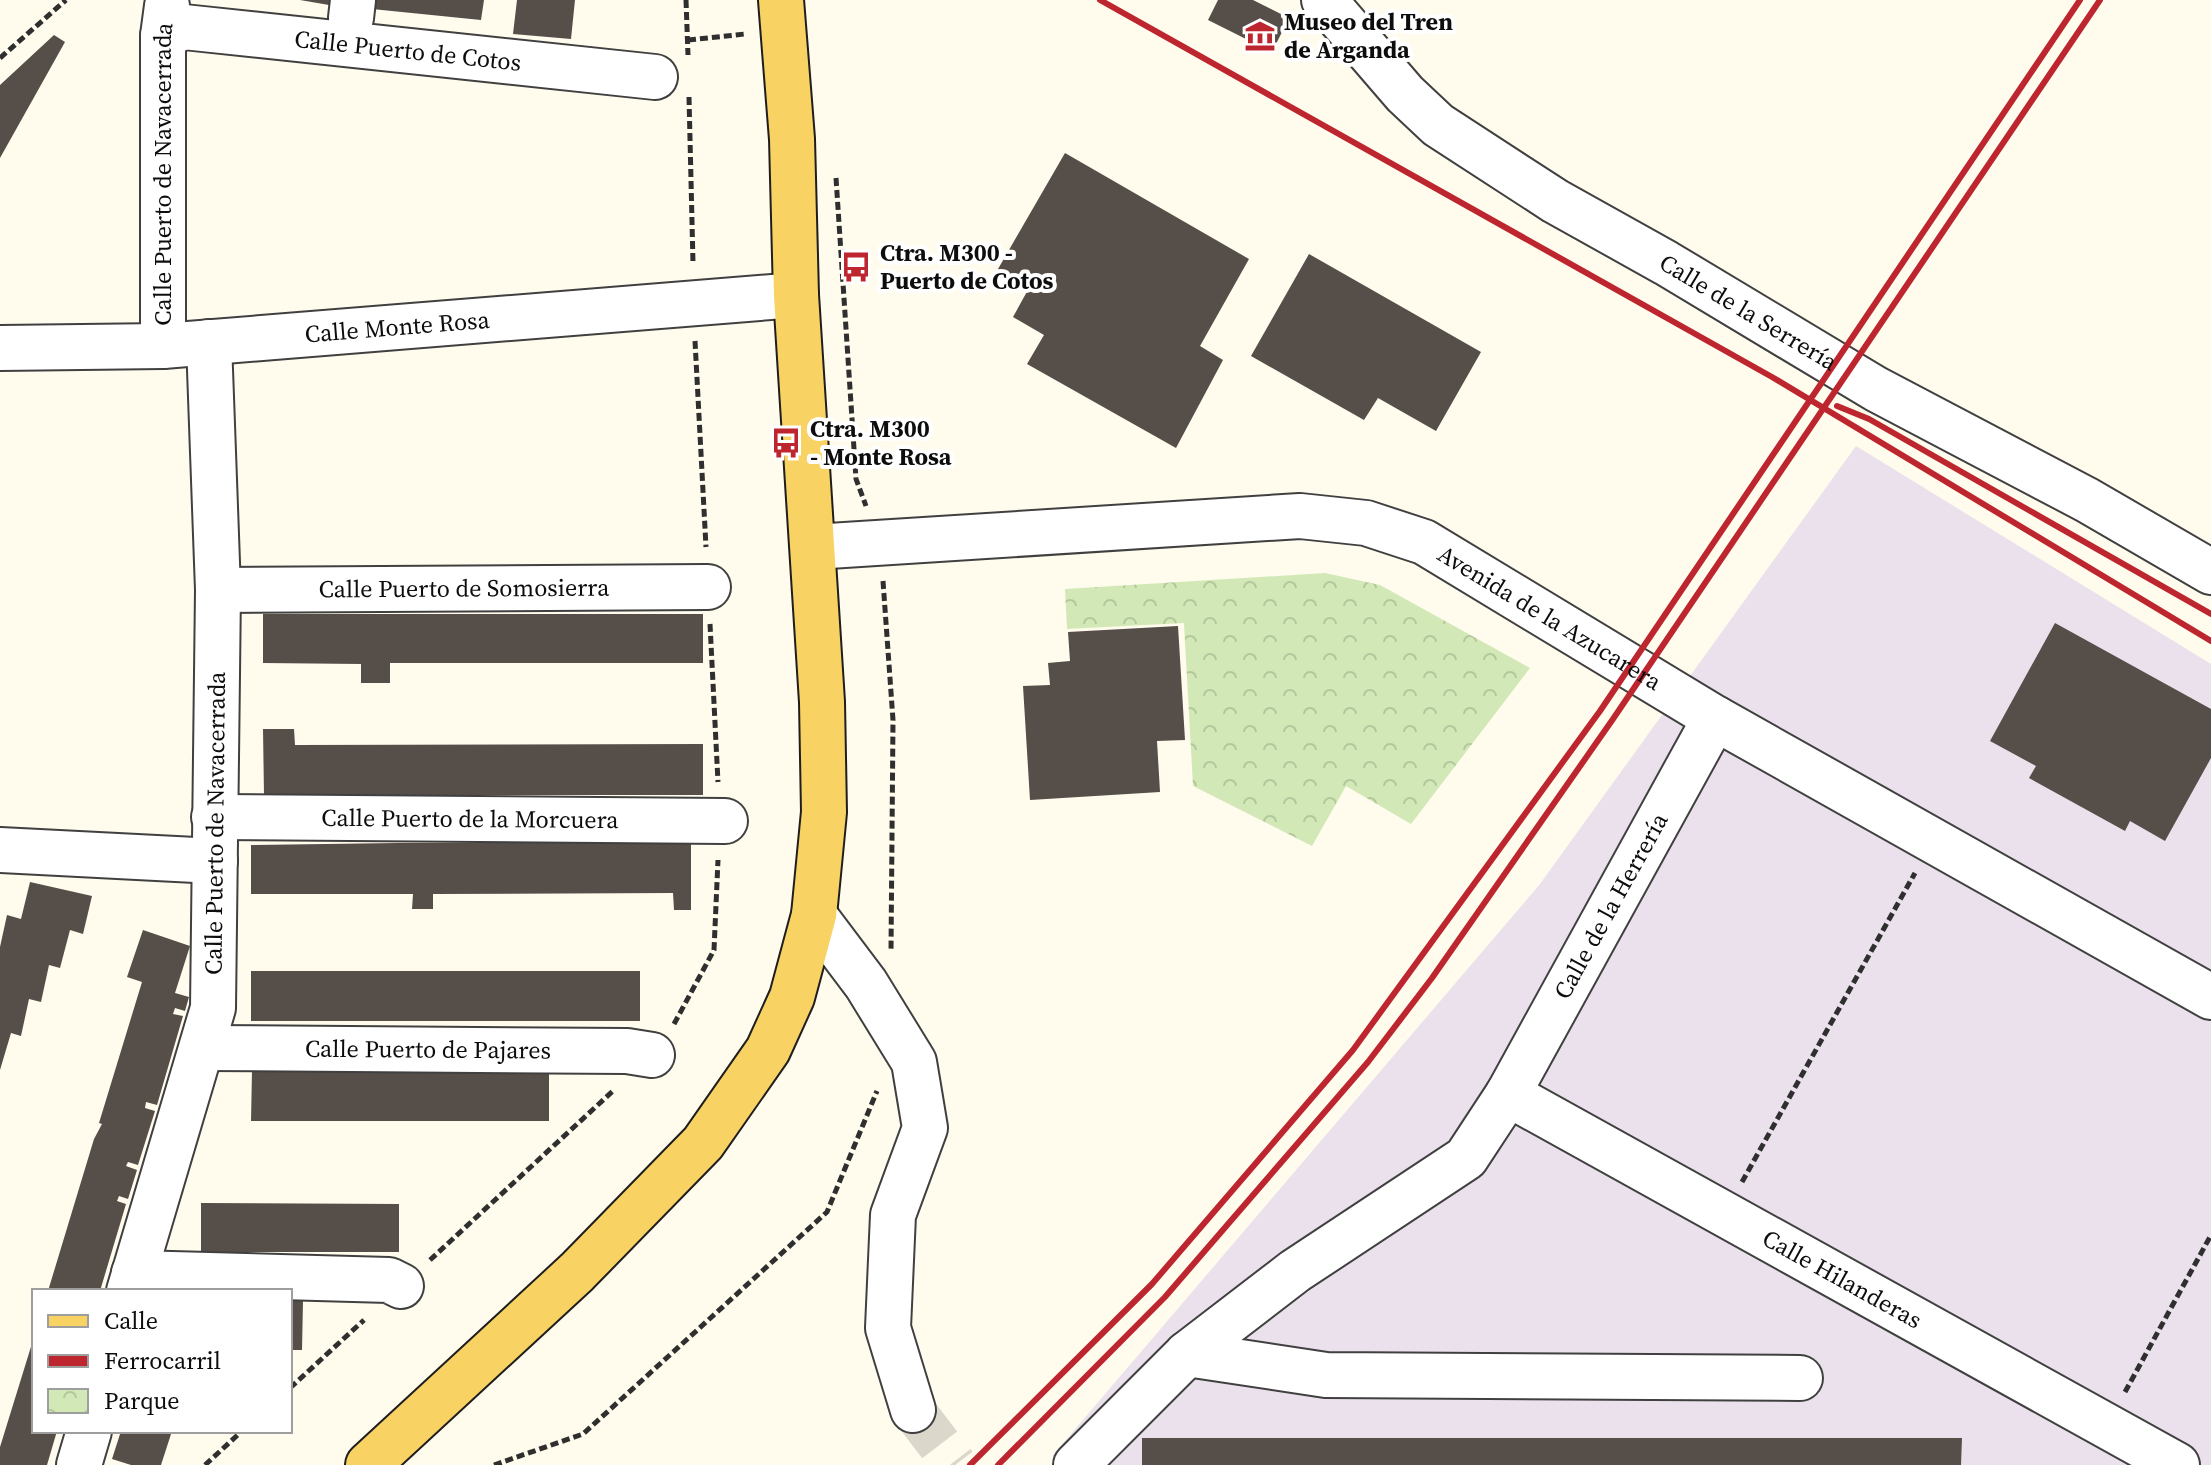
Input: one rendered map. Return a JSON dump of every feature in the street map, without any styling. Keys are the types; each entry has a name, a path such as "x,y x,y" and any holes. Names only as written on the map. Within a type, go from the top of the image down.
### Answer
{"main road":[{"path":"368,1465 628,1223 703,1143 768,1050 792,997 814,915 824,812 813,547 796,295 792,139 782,15"}],"street":[{"name":"Calle de la Serrería","path":"1324,0 1405,94 1438,125 1555,201 1666,263 1876,389 2087,500 2211,572"},
{"name":"Calle Puerto de Cotos","path":"166,18 184,27 677,78"},
{"name":"Calle Puerto de Navacerrada","path":"163,346 166,18"},
{"name":"Calle Monte Rosa","path":"0,348 163,346 693,306 796,295"},
{"name":"Calle Puerto de Navacerrada","path":"131,1282 204,1048 213,1008 218,590 209,342"},
{"name":"Avenida de la Azucarera","path":"813,547 1300,516 1366,523 1424,542 1715,718 2211,997"},
{"name":"Calle Puerto de Somosierra","path":"218,590 708,587"},
{"name":"Calle de la Herrería","path":"1076,1465 1187,1354 1295,1271 1466,1158 1508,1094 1715,718"},
{"name":"Calle Puerto de la Morcuera","path":"214,817 722,821"},
{"path":"0,850 215,861"},
{"path":"814,915 866,984 914,1062 925,1128 893,1215 888,1328 913,1410"},
{"name":"Calle Puerto de Pajares","path":"204,1048 627,1051 652,1055"},
{"name":"Calle Hilanderas","path":"1508,1094 2177,1465"},
{"path":"131,1282 389,1280 401,1286"},
{"path":"1187,1354 1326,1375 1800,1378"},
{"path":"79,1465 88,1433"}],"path":[{"path":"0,58 66,0"},
{"path":"292,1386 652,1055 686,1007 714,950 722,821 677,78 688,40 686,0"},
{"path":"688,40 782,15"},
{"path":"677,78 688,40"},
{"path":"1724,1214 1933,840"},
{"path":"2106,1426 2211,1235"},
{"path":"205,1465 240,1433"}],"shaded area":[{"path":"1856,446 2211,664 2211,1465 1053,1465 1053,1455 1540,884"}],"green space":[{"path":"1325,573 1380,585 1530,668 1411,824 1346,786 1312,846 1193,786 1184,623 1067,629 1065,589"}],"building":[{"path":"300,0 329,0 329,5"},
{"path":"373,0 484,0 481,20 372,9"},
{"path":"517,0 575,0 571,39 513,34"},
{"name":"Museo del Tren de Arganda","path":"1218,0 1253,0 1289,18 1272,52 1208,20"},
{"path":"54,35 65,42 0,158 0,85"},
{"path":"1065,153 1249,259 1200,346 1223,360 1176,448 1027,364 1044,335 1013,317 1029,288 998,269"},
{"path":"1309,254 1481,352 1436,431 1378,398 1364,420 1251,356"},
{"path":"263,614 703,614 703,663 390,663 390,683 361,683 361,664 263,663"},
{"path":"2055,623 2211,709 2211,758 2165,841 2130,821 2125,831 2029,778 2036,766 1990,741"},
{"path":"1178,626 1185,740 1157,741 1160,792 1030,800 1023,686 1050,685 1048,663 1070,661 1068,632"},
{"path":"263,729 294,729 295,745 703,744 703,795 264,795"},
{"path":"691,843 691,910 674,910 673,893 433,894 433,909 412,909 413,894 251,894 251,845"},
{"path":"30,882 92,896 83,934 70,930 60,968 49,965 41,1002 29,999 21,1036 11,1033 0,1070 0,947 7,915 21,919"},
{"path":"143,930 190,946 175,993 189,997 185,1011 175,1008 173,1014 183,1016 157,1105 146,1102 145,1108 155,1111 138,1165 128,1162 126,1166 137,1170 128,1199 119,1196 117,1201 126,1204 101,1289 49,1289 94,1139 102,1124 99,1123 142,982 127,977"},
{"path":"251,971 640,971 640,1021 251,1021"},
{"path":"252,1071 549,1072 549,1121 251,1121"},
{"path":"201,1203 399,1204 399,1252 201,1252"},
{"path":"292,1301 303,1301 302,1350 292,1350"},
{"path":"32,1343 32,1433 56,1433 47,1465 0,1465 0,1447"},
{"path":"120,1433 171,1433 161,1465 131,1465 112,1459"},
{"path":"1142,1438 1962,1438 1961,1465 1142,1465"}],"tunnel":[{"path":"913,1410 955,1465"}],"railway":[{"path":"1100,0 1772,377 2211,641"},
{"path":"970,1465 1152,1284 1353,1050 1600,711 2080,0"},
{"path":"998,1465 1165,1297 1368,1062 1432,978 1613,719 2100,0"},
{"path":"1837,406 1869,419 2211,614"}],"place":[{"name":"Museo del Tren de Arganda","path":"1260,36"},
{"name":"Ctra. M300 - Puerto de Cotos","path":"856,267"},
{"name":"Ctra. M300 - Monte Rosa","path":"786,443"}]}
